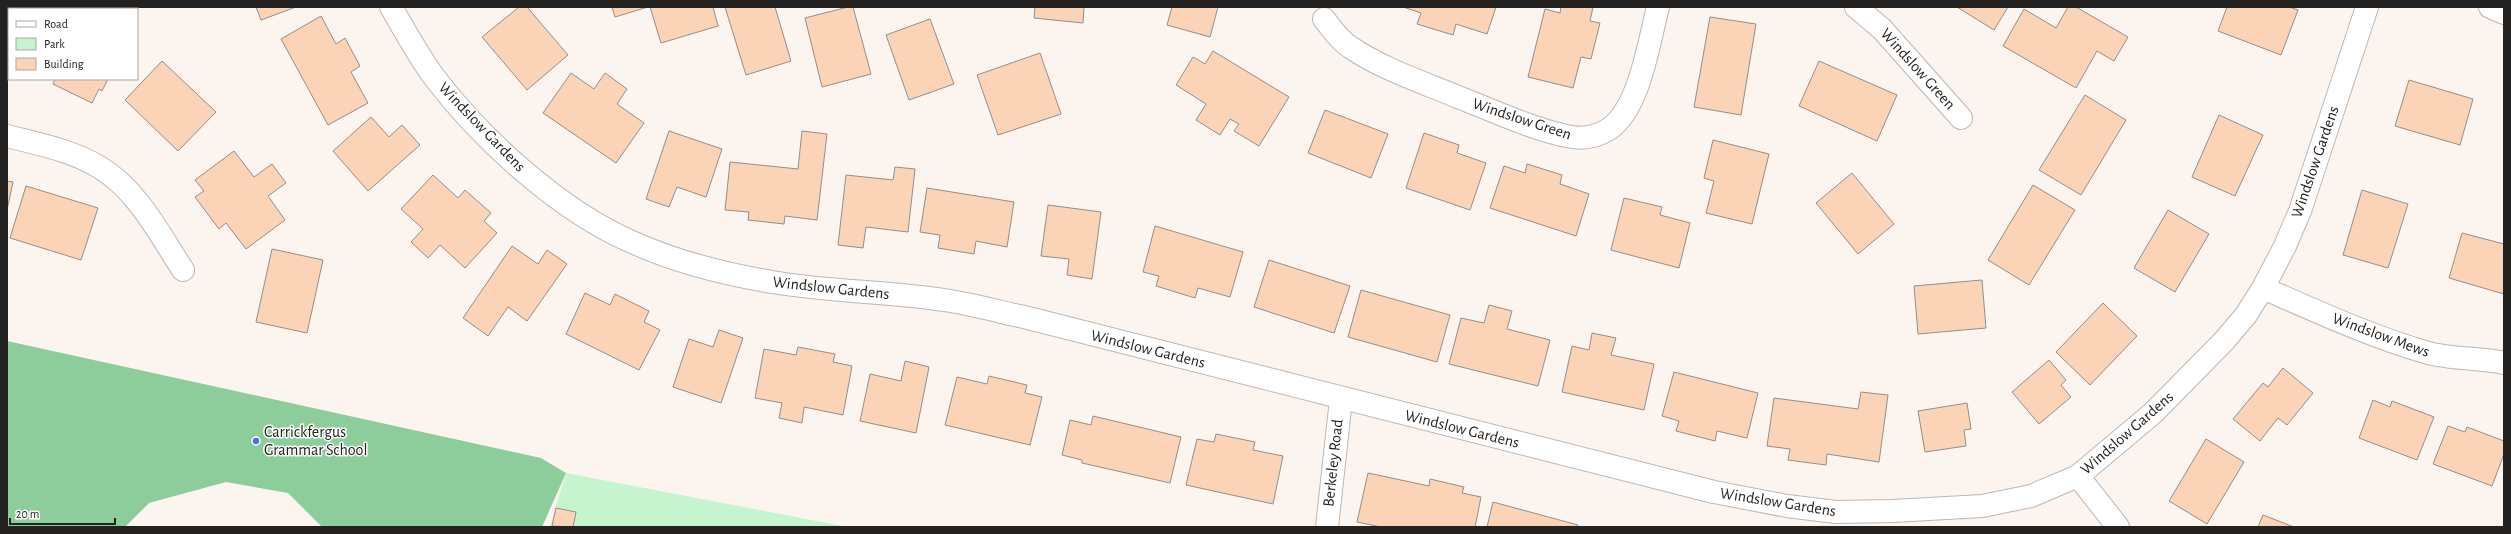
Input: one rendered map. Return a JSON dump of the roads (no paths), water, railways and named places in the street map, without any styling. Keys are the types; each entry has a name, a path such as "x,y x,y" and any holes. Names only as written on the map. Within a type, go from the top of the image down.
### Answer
{"street":[{"name":"Windslow Gardens","path":"391,7 434,77 501,151 541,185 584,215 636,244 680,261 723,273 774,282 944,300 1028,318 1341,399 1714,492 1787,506 1836,512 1982,506 2031,496 2078,476 2153,413 2224,341 2246,315 2263,288 2285,246 2300,211 2367,7"},
{"name":"Windslow Green","path":"1324,19 1332,30 1350,47 1399,72 1504,116 1559,134 1586,138 1610,128 1627,108 1637,85 1658,7"},
{"name":"Windslow Green","path":"1856,7 1878,25 1961,118"},
{"path":"2490,7 2504,13"},
{"path":"7,136 59,150 100,167 137,202 183,270"},
{"name":"Windslow Mews","path":"2263,288 2335,319 2425,352 2443,357 2504,363"},
{"name":"Berkeley Road","path":"1327,527 1341,399"},
{"path":"2078,476 2118,527"}],"place":[{"name":"Carrickfergus Grammar School","path":"256,441"}]}
